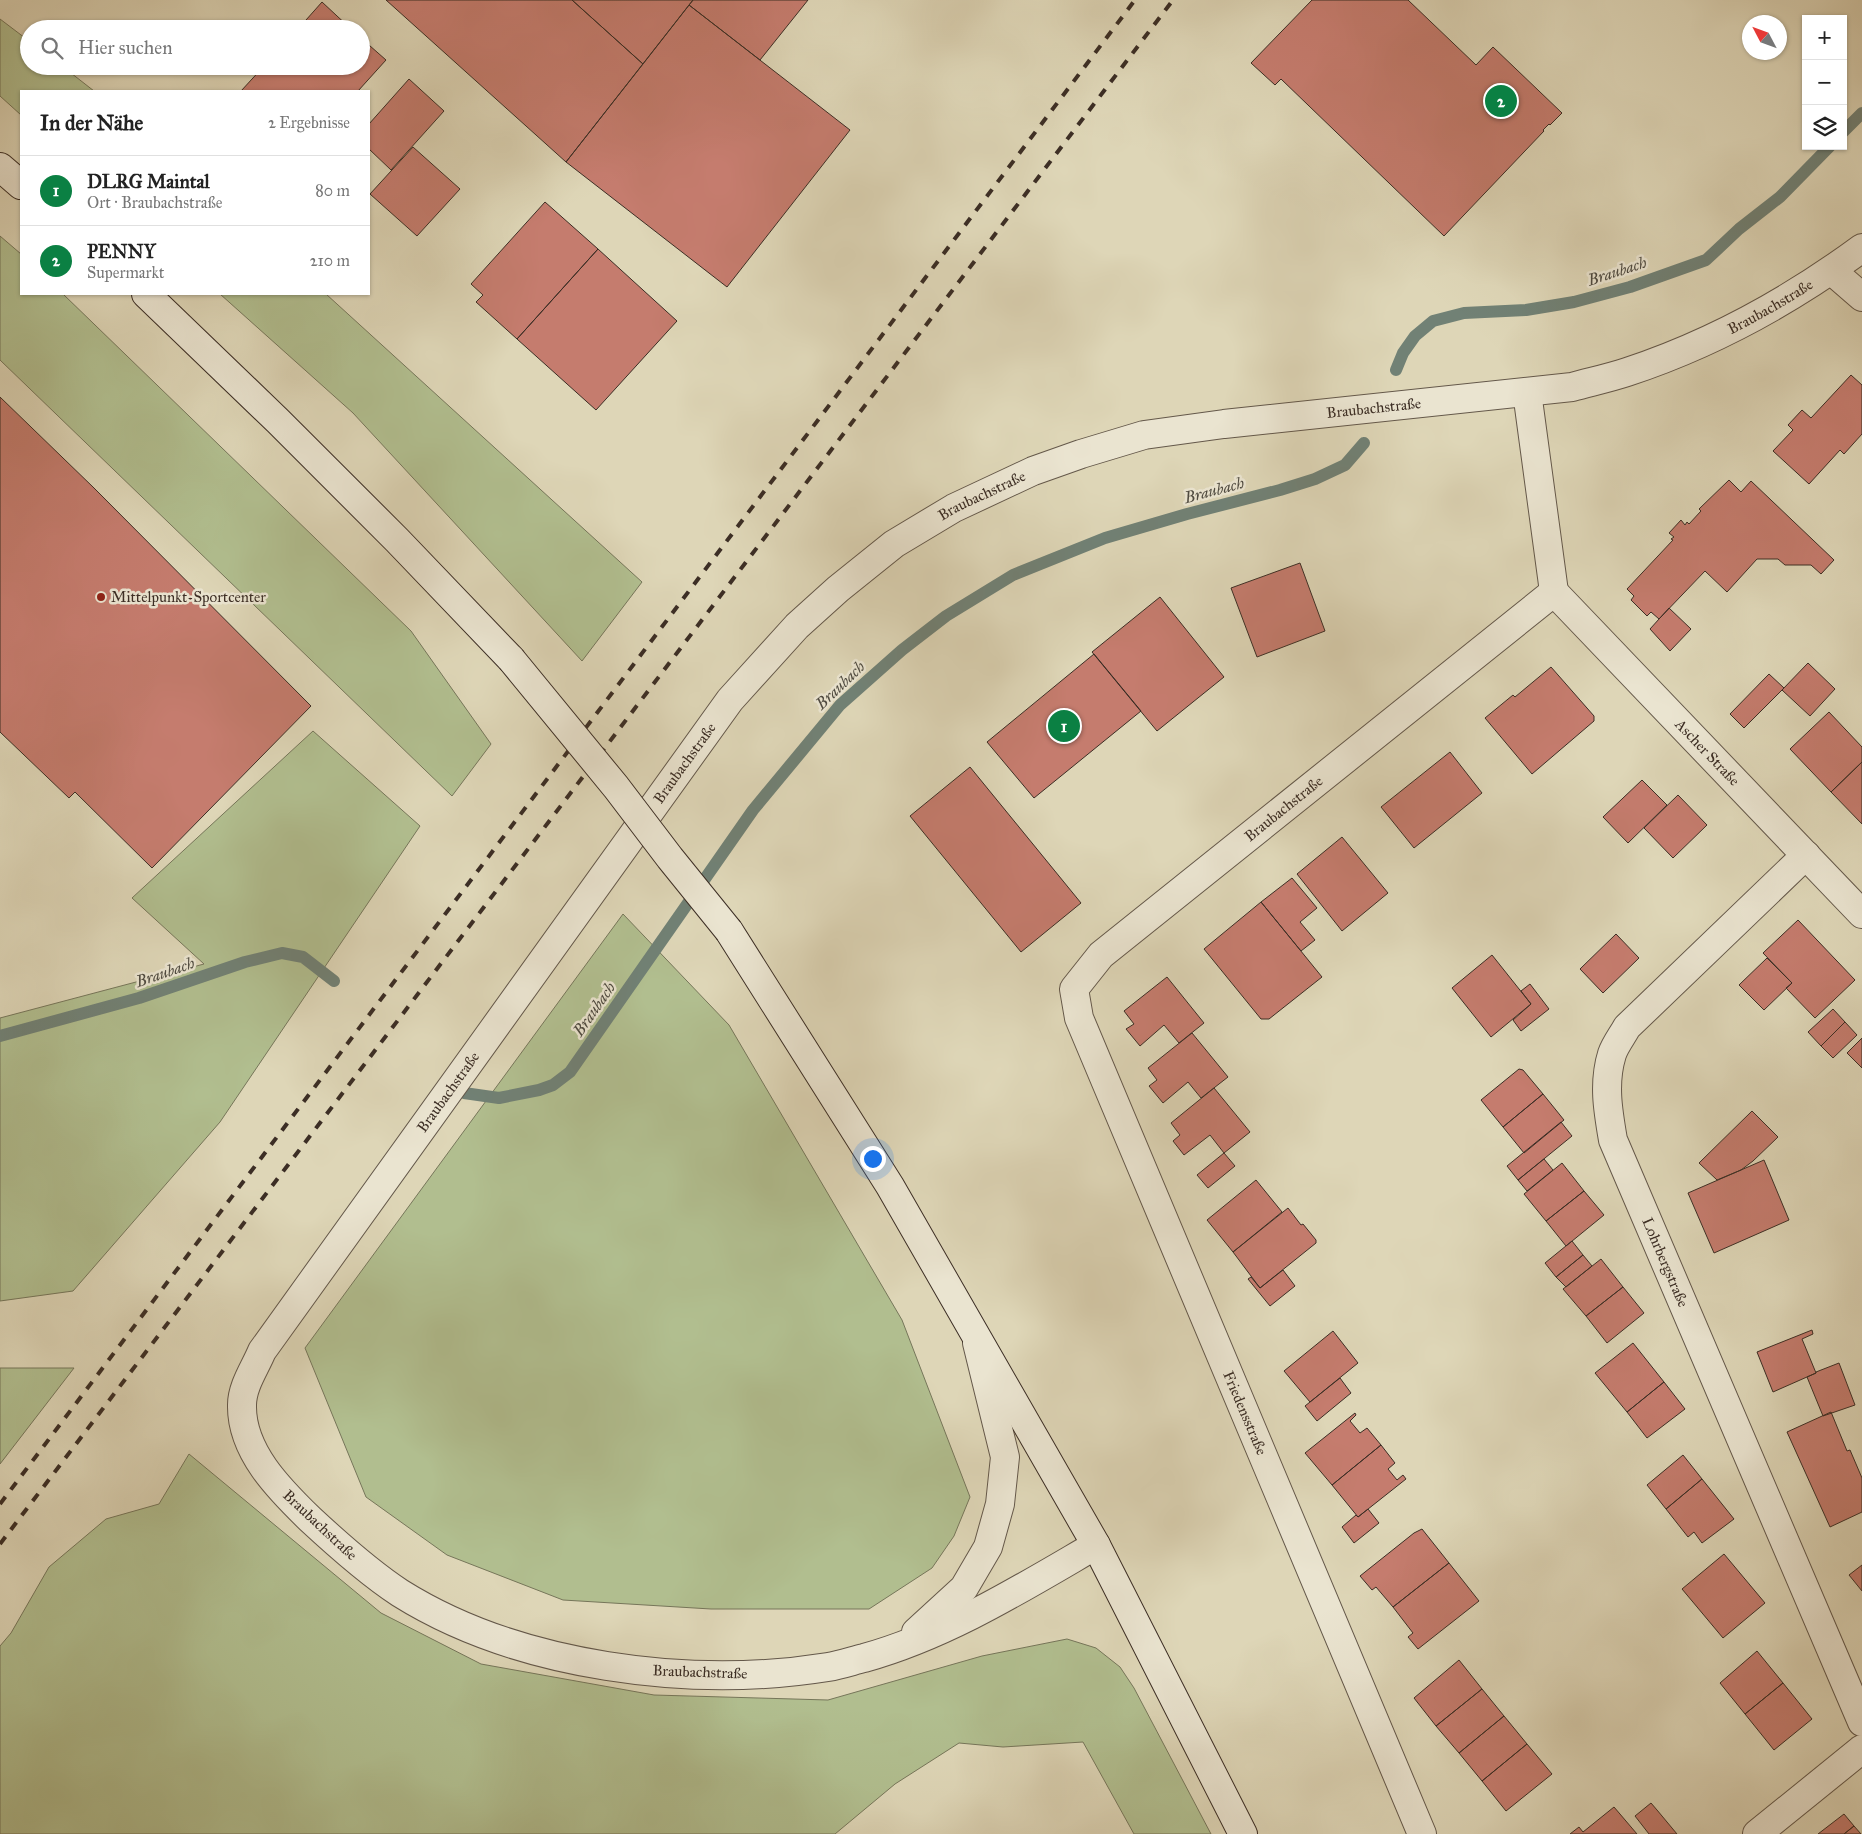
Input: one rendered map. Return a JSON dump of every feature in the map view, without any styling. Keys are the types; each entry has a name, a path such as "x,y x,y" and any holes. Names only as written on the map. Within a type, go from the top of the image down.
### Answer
{"street":[{"path":"0,167 20,184"},
{"name":"Braubachstraße","path":"1096,1545 1006,1598 937,1632 900,1646 830,1667 768,1673 669,1674 562,1657 506,1643 471,1630 400,1592 361,1564 288,1498 250,1448 242,1404 247,1381 262,1351 730,700 797,626 838,589 894,544 954,508 1033,471 1144,435 1234,423 1572,387 1626,373 1697,346 1772,308 1832,270 1862,248"},
{"path":"1832,270 1862,297"},
{"path":"147,295 362,505 511,658 616,787 729,931 890,1186 1096,1545 1243,1834"},
{"path":"1527,392 1554,592"},
{"name":"Braubachstraße","path":"1074,989 1100,955 1554,592"},
{"name":"Ascher Straße","path":"1554,592 1862,914"},
{"name":"Lohrbergstraße","path":"1806,856 1626,1027 1612,1053 1606,1078 1613,1140 1862,1722"},
{"name":"Friedensstraße","path":"1074,989 1079,1018 1422,1834"},
{"path":"900,1646 964,1588 988,1547 1000,1504 1006,1457 974,1331"},
{"path":"1757,1834 1862,1749"}],"green space":[{"path":"0,19 20,34 20,75 74,75 93,90 20,90 20,114 0,96"},
{"path":"0,236 20,253 20,295 64,295 411,631 491,744 452,796 0,360"},
{"path":"221,295 327,295 642,582 582,661 353,413"},
{"path":"313,731 420,826 220,1122 73,1291 0,1301 0,1018 204,964 132,898"},
{"path":"623,914 729,1025 902,1320 970,1497 954,1536 932,1568 869,1609 711,1609 563,1600 447,1555 366,1497 305,1348"},
{"path":"0,1368 74,1368 0,1464"},
{"path":"189,1454 381,1613 481,1664 654,1695 828,1700 982,1656 1067,1639 1096,1648 1120,1667 1134,1688 1211,1834 1134,1834 1083,1742 1003,1747 959,1743 895,1784 835,1834 0,1834 0,1646 11,1633 49,1567 106,1519 159,1504"}],"building":[{"path":"386,0 572,0 643,64 566,162"},
{"path":"572,0 693,0 643,64"},
{"path":"693,0 808,0 760,60 689,5"},
{"path":"1312,0 1408,0 1476,65 1493,47 1562,113 1543,130 1444,236 1281,79 1275,85 1251,63"},
{"path":"322,2 341,20 306,20"},
{"path":"689,5 850,130 727,287 566,162"},
{"path":"370,46 386,60 359,90 242,90 256,75 370,75"},
{"path":"409,79 444,111 391,170 370,150 370,123"},
{"path":"413,147 460,189 417,236 370,194"},
{"path":"545,202 598,249 517,339 476,302 483,295 471,284"},
{"path":"598,249 677,321 596,410 517,339"},
{"path":"1851,375 1862,385 1862,434 1844,454 1840,450 1809,484 1773,451 1793,430 1788,425 1802,410 1811,418"},
{"name":"Mittelpunkt-Sportcenter","path":"0,397 94,488 311,706 152,868 75,792 69,798 0,732"},
{"path":"1729,480 1741,492 1751,481 1834,560 1821,574 1811,565 1785,565 1778,559 1757,559 1727,592 1705,571 1659,619 1651,612 1647,616 1631,600 1634,596 1627,589 1673,540 1671,539 1674,537 1669,533 1681,520 1685,525 1687,522 1689,524 1701,511 1699,509"},
{"path":"1300,563 1325,631 1257,657 1231,588"},
{"path":"1160,597 1224,677 1157,731 1092,652"},
{"path":"1669,608 1691,629 1670,651 1650,629"},
{"path":"1094,654 1141,711 1034,798 987,742"},
{"path":"1808,663 1835,689 1810,716 1782,690"},
{"path":"1551,667 1594,716 1594,721 1532,774 1485,718 1513,695 1515,697"},
{"path":"1769,674 1784,688 1744,728 1730,714"},
{"path":"1829,712 1862,747 1862,762 1831,792 1790,749"},
{"path":"1450,752 1482,793 1414,848 1381,807"},
{"path":"1862,762 1862,824 1831,792"},
{"path":"970,767 1081,903 1021,952 910,816"},
{"path":"1642,780 1667,805 1628,843 1603,817"},
{"path":"1678,795 1707,825 1673,858 1644,828"},
{"path":"1342,837 1388,893 1342,931 1297,874"},
{"path":"1292,878 1317,908 1300,922 1315,940 1301,951 1261,902"},
{"path":"1261,902 1322,977 1269,1019 1261,1019 1204,949"},
{"path":"1798,920 1855,980 1815,1018 1786,988 1792,983 1763,953"},
{"path":"1616,934 1639,958 1603,993 1580,969"},
{"path":"1492,955 1531,1004 1491,1037 1452,988"},
{"path":"1767,958 1792,983 1764,1010 1739,985"},
{"path":"1167,977 1204,1023 1179,1043 1164,1025 1140,1046 1126,1029 1134,1024 1124,1011"},
{"path":"1530,984 1549,1009 1521,1031 1513,1020 1531,1004 1521,991"},
{"path":"1833,1009 1845,1022 1821,1046 1808,1032"},
{"path":"1845,1022 1857,1035 1833,1058 1821,1046"},
{"path":"1192,1033 1228,1077 1201,1098 1188,1082 1163,1103 1149,1086 1157,1080 1148,1068"},
{"path":"1862,1038 1862,1068 1847,1053"},
{"path":"1519,1069 1523,1070 1543,1094 1503,1127 1481,1100"},
{"path":"1214,1088 1250,1132 1224,1153 1210,1135 1184,1155 1173,1141 1180,1135 1171,1123"},
{"path":"1543,1094 1564,1120 1524,1153 1503,1127"},
{"path":"1752,1111 1778,1137 1741,1170 1717,1180 1699,1163"},
{"path":"1561,1122 1572,1136 1518,1180 1507,1166"},
{"path":"1224,1153 1235,1166 1208,1188 1197,1175"},
{"path":"1544,1159 1553,1170 1527,1191 1518,1180"},
{"path":"1764,1160 1789,1220 1714,1253 1688,1193"},
{"path":"1562,1163 1584,1191 1546,1221 1524,1194"},
{"path":"1256,1180 1282,1212 1233,1252 1207,1220"},
{"path":"1584,1191 1604,1215 1566,1246 1546,1221"},
{"path":"1288,1208 1316,1240 1316,1243 1260,1288 1233,1252"},
{"path":"1572,1241 1583,1255 1556,1277 1545,1263"},
{"path":"1583,1255 1592,1266 1566,1287 1556,1277"},
{"path":"1601,1259 1623,1287 1586,1316 1563,1289"},
{"path":"1283,1270 1295,1286 1270,1306 1248,1279 1251,1277 1260,1288"},
{"path":"1623,1287 1644,1313 1607,1343 1586,1316"},
{"path":"1812,1330 1813,1334 1802,1339 1816,1373 1773,1392 1757,1352"},
{"path":"1333,1331 1358,1363 1310,1402 1284,1371"},
{"path":"1633,1343 1664,1382 1627,1412 1595,1373"},
{"path":"1839,1363 1855,1405 1823,1416 1807,1377"},
{"path":"1340,1378 1351,1393 1317,1421 1305,1406"},
{"path":"1664,1382 1685,1409 1647,1438 1627,1412"},
{"path":"1831,1412 1847,1451 1850,1450 1862,1478 1862,1512 1830,1527 1787,1432"},
{"path":"1355,1413 1356,1415 1350,1421 1360,1433 1367,1428 1381,1445 1332,1485 1305,1453"},
{"path":"1381,1445 1395,1463 1388,1469 1397,1480 1403,1475 1406,1479 1358,1517 1332,1485"},
{"path":"1683,1455 1702,1479 1666,1509 1647,1485"},
{"path":"1702,1479 1734,1519 1702,1543 1694,1532 1688,1537 1666,1509"},
{"path":"1368,1509 1379,1523 1354,1543 1342,1527 1356,1515 1358,1517"},
{"path":"1422,1529 1449,1563 1393,1607 1376,1587 1372,1590 1360,1576 1414,1533"},
{"path":"1724,1554 1765,1603 1723,1638 1682,1589"},
{"path":"1449,1563 1479,1601 1418,1649 1408,1637 1413,1633 1393,1607"},
{"path":"1862,1565 1862,1591 1849,1575"},
{"path":"1757,1651 1783,1683 1745,1714 1720,1683"},
{"path":"1459,1660 1482,1689 1436,1726 1414,1698"},
{"path":"1783,1683 1812,1719 1774,1750 1745,1714"},
{"path":"1482,1689 1504,1716 1459,1753 1436,1726"},
{"path":"1504,1716 1527,1744 1482,1781 1459,1753"},
{"path":"1527,1744 1552,1774 1506,1811 1482,1781"},
{"path":"1651,1803 1677,1834 1649,1834 1635,1816"},
{"path":"1614,1807 1637,1834 1570,1834 1579,1827 1583,1832"},
{"path":"1844,1814 1854,1826 1844,1834 1818,1834"},
{"path":"1854,1826 1861,1834 1844,1834"}],"waterway":[{"name":"Braubach","path":"1847,128 1862,113"},
{"name":"Braubach","path":"1396,370 1403,353 1415,336 1433,321 1464,313 1526,310 1574,302 1630,287 1706,260 1739,229 1780,197 1826,150"},
{"name":"Braubach","path":"464,1093 499,1098 539,1090 553,1085 570,1072 753,810 840,705 902,650 946,616 1013,575 1105,538 1315,479 1345,465 1364,443"},
{"name":"Braubach","path":"0,1036 139,998 245,962 282,953 303,957 334,981"}],"railway":[{"path":"0,1504 1135,0"},
{"path":"0,1544 1173,0"}],"place":[{"name":"PENNY","path":"1501,101"},
{"name":"Mittelpunkt-Sportcenter","path":"101,597"},
{"name":"DLRG Maintal","path":"1064,726"}]}
